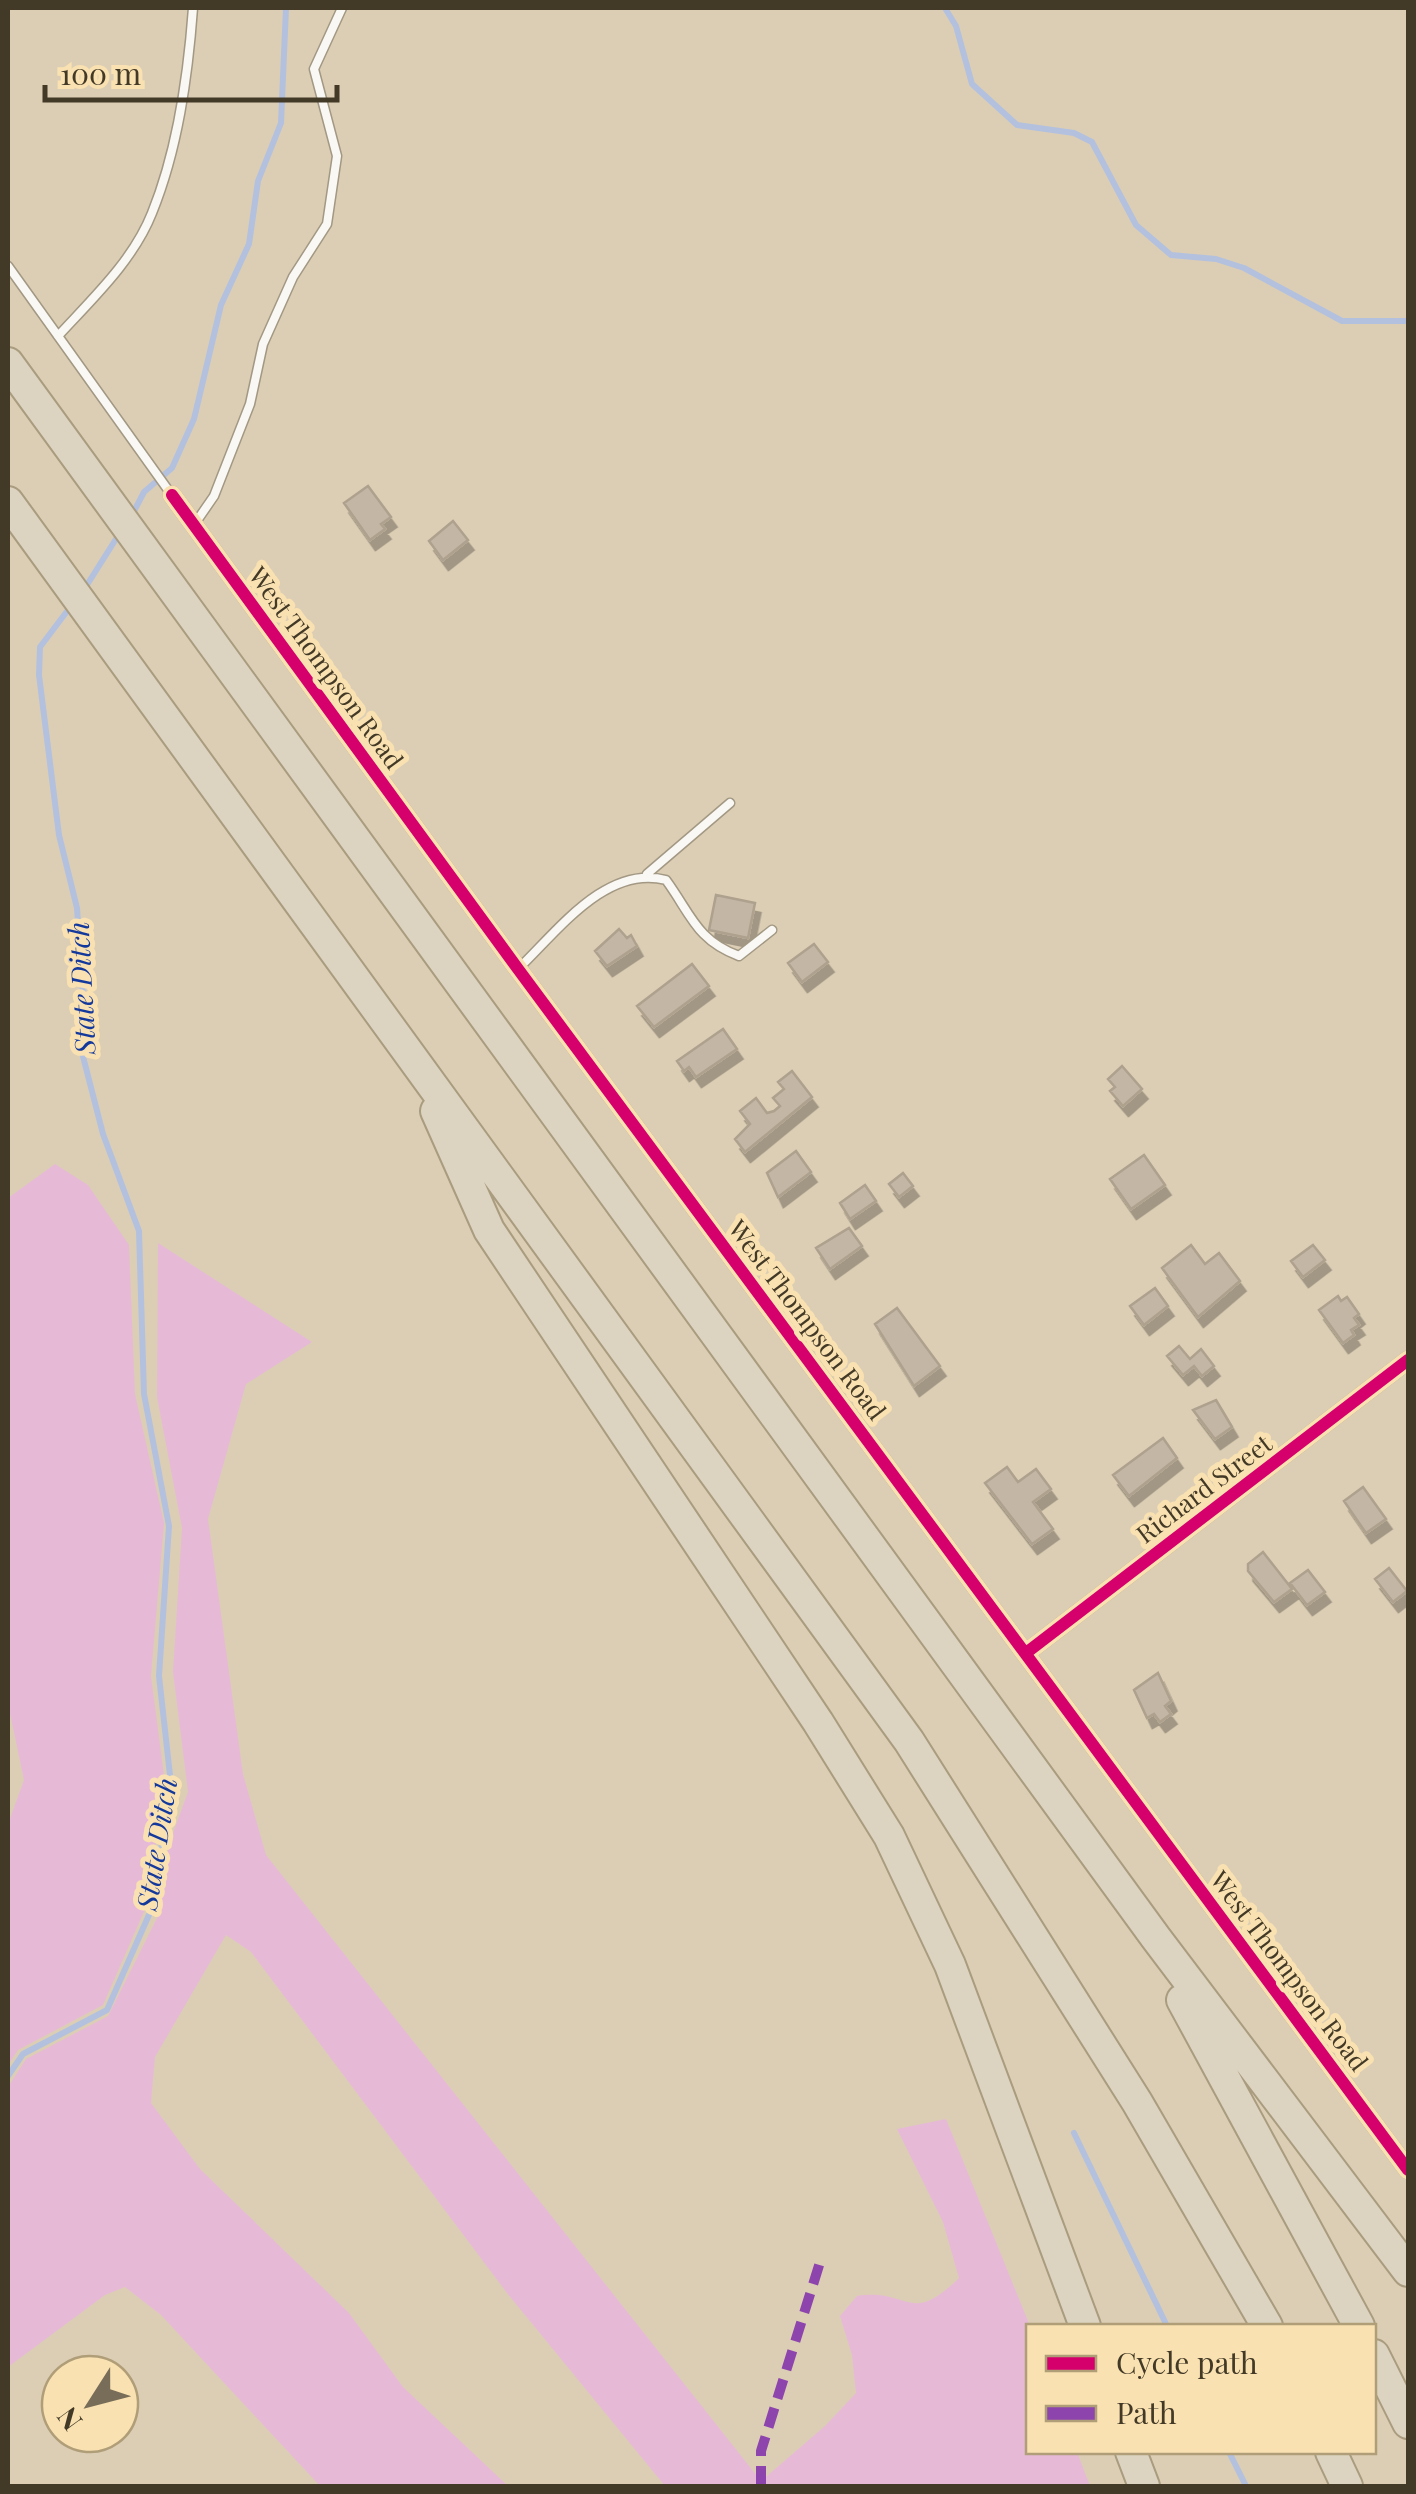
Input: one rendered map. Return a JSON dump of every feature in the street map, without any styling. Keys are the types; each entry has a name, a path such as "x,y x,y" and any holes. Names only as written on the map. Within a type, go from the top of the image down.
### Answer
{"highway":[{"path":"8,363 1156,1938 1408,2271"},
{"path":"8,502 909,1741 1137,2102 1266,2324"},
{"path":"408,1049 489,1230 809,1708 889,1836 956,1981 1084,2324"},
{"path":"1156,1938 1172,1981 1359,2324"},
{"path":"1376,2359 1408,2423"},
{"path":"1132,2454 1144,2486"},
{"path":"1332,2454 1347,2486"}],"street":[{"name":"West Thompson Road","path":"172,496 518,970 1408,2170"},
{"name":"Richard Street","path":"1026,1653 1408,1360"}],"lane":[{"path":"58,336 114,276 152,214 188,82 192,8"},
{"path":"194,526 214,496 250,404 263,344 293,278 327,224 337,156 314,68 342,8"},
{"path":"8,266 172,496"},
{"path":"647,874 730,802"},
{"path":"518,970 596,896 625,878 647,874 666,880 702,936 718,948 740,956 772,930"}],"shaded area":[{"path":"55,1164 88,1185 129,1245 135,1394 164,1523 151,1676 165,1783 146,1907 103,2005 18,2050 8,2065 8,1824 24,1780 8,1704 8,1198"},
{"path":"158,1243 312,1342 246,1384 208,1519 243,1774 266,1855 761,2481 825,2426 856,2393 852,2355 840,2316 857,2296 875,2295 919,2303 942,2293 959,2278 943,2222 897,2129 946,2119 1029,2324 1026,2324 1026,2454 1078,2454 1090,2486 665,2486 507,2293 251,1952 226,1935 155,2057 151,2103 200,2169 349,2313 403,2387 508,2486 320,2486 161,2315 125,2287 105,2295 8,2367 8,2087 26,2059 108,2016 160,1912 169,1844 188,1792 173,1672 182,1528 157,1397"}],"building":[{"path":"368,486 391,517 381,524 385,529 370,540 344,503"},
{"path":"453,521 468,540 443,560 429,541"},
{"path":"716,895 755,903 748,938 709,930"},
{"path":"619,929 627,938 631,935 637,946 607,966 595,951"},
{"path":"814,944 828,962 802,982 788,963"},
{"path":"692,964 709,986 654,1027 637,1006"},
{"path":"723,1029 737,1049 696,1077 689,1067 684,1071 677,1061"},
{"path":"1122,1066 1142,1089 1123,1106 1110,1091 1115,1087 1108,1079"},
{"path":"792,1071 812,1097 745,1152 735,1139 750,1124 740,1111 756,1098 767,1113 774,1111 780,1106 773,1098 784,1089 778,1082"},
{"path":"796,1151 811,1172 778,1197 767,1173"},
{"path":"1144,1155 1165,1185 1131,1209 1110,1179"},
{"path":"903,1173 913,1186 899,1197 889,1184"},
{"path":"865,1185 876,1201 850,1219 840,1203"},
{"path":"849,1228 862,1246 830,1269 816,1248"},
{"path":"1191,1245 1205,1264 1219,1253 1240,1281 1198,1317 1162,1268"},
{"path":"1313,1245 1325,1260 1303,1277 1291,1261"},
{"path":"1155,1288 1168,1306 1144,1325 1130,1306"},
{"path":"1338,1296 1341,1301 1347,1297 1359,1314 1354,1318 1359,1325 1351,1330 1354,1335 1343,1343 1319,1310"},
{"path":"897,1308 940,1366 914,1386 875,1324"},
{"path":"1179,1346 1190,1359 1201,1349 1214,1366 1202,1376 1194,1366 1183,1375 1167,1356"},
{"path":"1216,1400 1232,1427 1215,1439 1193,1410"},
{"path":"1163,1438 1177,1458 1129,1496 1113,1475"},
{"path":"1007,1467 1018,1482 1036,1469 1051,1489 1033,1502 1053,1529 1032,1544 985,1483"},
{"path":"1363,1487 1386,1519 1366,1533 1344,1501"},
{"path":"1263,1552 1292,1589 1274,1602 1248,1571 1248,1564"},
{"path":"1389,1568 1407,1591 1393,1602 1375,1579"},
{"path":"1308,1570 1325,1592 1307,1605 1290,1583"},
{"path":"1158,1673 1171,1701 1165,1706 1171,1714 1160,1722 1154,1714 1147,1718 1134,1690"}],"waterway":[{"name":"State Ditch","path":"131,517 144,492 172,468 194,419 221,305 249,244 258,181 281,123 286,8"},
{"name":"State Ditch","path":"945,8 956,26 972,84 1017,125 1074,133 1092,142 1136,225 1171,255 1216,259 1244,268 1342,321 1408,321"},
{"name":"State Ditch","path":"85,588 121,531"},
{"name":"State Ditch","path":"8,2076 23,2054 107,2010 152,1908 171,1784 159,1676 169,1526 144,1394 139,1231 103,1134 79,1041 83,996 77,908 59,835 39,675 40,647 71,606"},
{"path":"1074,2133 1166,2324"},
{"path":"1230,2454 1246,2486"}],"marked path":[{"path":"761,2486 761,2451 821,2259"}],"cycle path":[{"path":"172,495 518,969 1408,2170"},
{"path":"1026,1653 1408,1360"}]}
